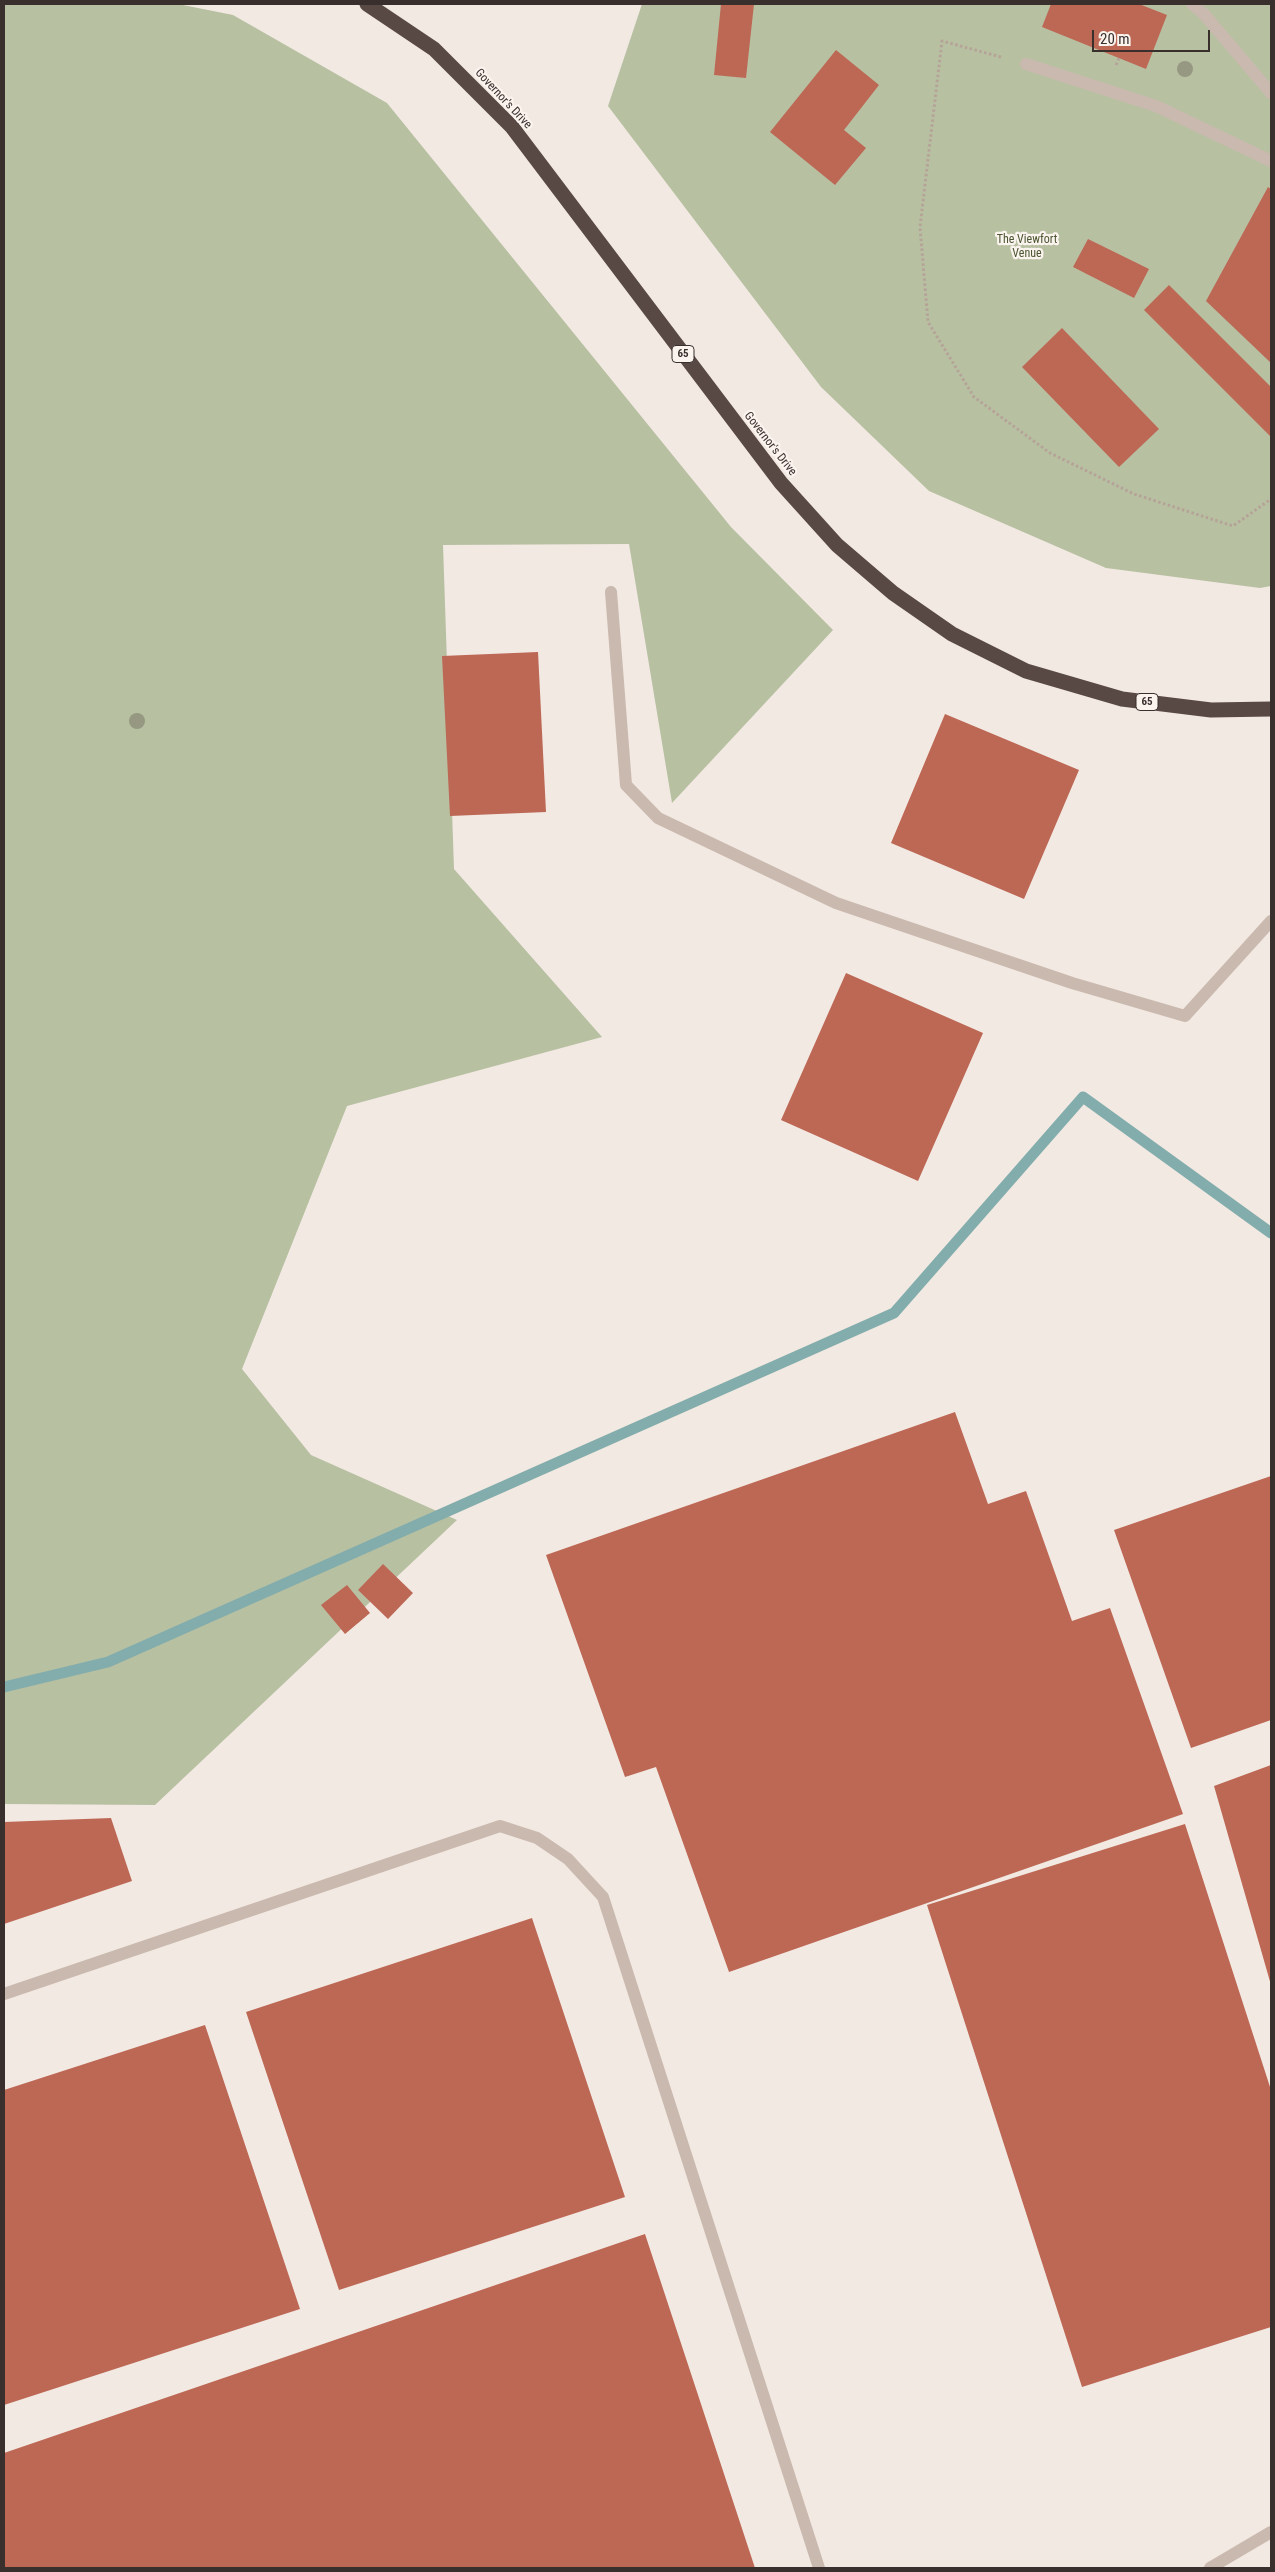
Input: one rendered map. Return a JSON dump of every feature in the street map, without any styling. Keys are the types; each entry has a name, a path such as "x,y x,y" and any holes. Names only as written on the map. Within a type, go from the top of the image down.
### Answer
{"highway":[{"name":"Governor's Drive","path":"367,4 434,49 512,128 781,483 837,545 893,593 952,634 1026,671 1122,699 1211,710 1271,709"}],"lane":[{"path":"1192,4 1204,14 1271,93"},
{"path":"1026,64 1156,106 1271,161"},
{"path":"611,592 626,784 658,818 836,903 1072,983 1185,1016 1271,921"},
{"path":"4,1994 500,1826 537,1838 568,1859 602,1897 819,2568"},
{"path":"1210,2568 1271,2532"}],"path":[{"path":"1026,64 942,41 920,227 928,322 974,397 1050,453 1134,494 1233,526 1271,499"}],"green space":[{"path":"4,4 178,4 233,15 387,103 731,527 833,630 672,803 629,544 443,545 454,869 602,1037 347,1106 242,1369 311,1455 457,1520 155,1805 4,1804"},
{"name":"The Viewfort Venue","path":"642,4 1271,4 1271,586 1260,588 1106,568 929,491 821,387 608,106"}],"building":[{"path":"721,4 754,4 746,78 714,75"},
{"path":"1051,4 1139,4 1167,15 1146,69 1042,27"},
{"path":"836,50 879,85 844,130 866,148 835,185 770,132"},
{"path":"1268,187 1271,189 1271,363 1206,301"},
{"path":"1088,239 1149,269 1134,298 1073,267"},
{"path":"1169,285 1271,387 1271,437 1144,310"},
{"path":"1062,328 1159,429 1119,467 1022,367"},
{"path":"538,652 546,812 450,816 442,656"},
{"path":"945,714 1079,770 1024,899 891,843"},
{"path":"846,973 983,1033 918,1181 781,1120"},
{"path":"955,1412 988,1504 1026,1491 1072,1621 1110,1608 1183,1814 729,1972 656,1767 625,1777 546,1555"},
{"path":"1271,1476 1271,1720 1191,1748 1114,1530"},
{"path":"383,1564 413,1593 388,1619 358,1590"},
{"path":"347,1585 370,1613 345,1634 321,1605"},
{"path":"1271,1765 1271,1985 1214,1786"},
{"path":"111,1818 132,1881 4,1924 4,1822"},
{"path":"1185,1824 1271,2090 1271,2327 1082,2387 927,1905"},
{"path":"532,1918 625,2197 339,2290 246,2012"},
{"path":"205,2025 300,2309 4,2405 4,2090"},
{"path":"645,2234 755,2568 4,2568 4,2453"}],"waterway":[{"path":"4,1687 108,1662 894,1313 1083,1097 1271,1233"}]}
